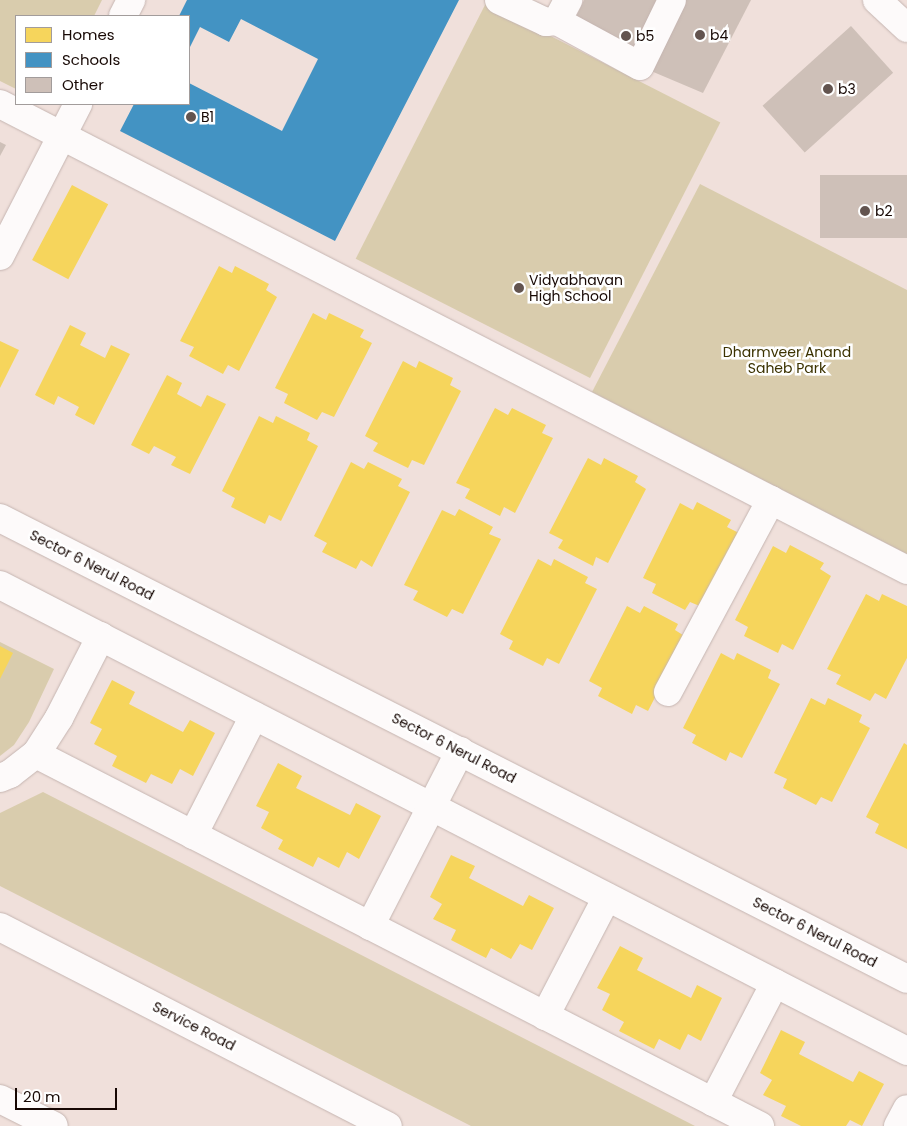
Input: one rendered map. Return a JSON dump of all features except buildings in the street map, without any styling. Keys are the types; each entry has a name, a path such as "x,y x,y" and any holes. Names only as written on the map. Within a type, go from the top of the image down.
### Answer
{"street":[{"path":"124,15 131,0"},
{"path":"499,0 546,22 563,11 640,66 672,0"},
{"path":"877,0 907,28"},
{"path":"0,104 907,570"},
{"path":"0,256 77,105"},
{"path":"668,692 771,500"},
{"name":"Sector 6 Nerul Road","path":"0,518 907,979"},
{"path":"0,585 907,1051"},
{"path":"0,778 10,774 36,754 59,718 100,636"},
{"path":"193,835 254,716"},
{"path":"370,926 460,751"},
{"path":"36,754 760,1126"},
{"path":"545,1016 606,896"},
{"name":"Service Road","path":"0,927 388,1126"},
{"path":"714,1102 775,983"},
{"path":"0,1099 54,1126"},
{"path":"898,1126 907,1109"}],"green space":[{"path":"0,0 102,0 94,15 15,15 15,88 0,81"},
{"path":"486,3 720,122 590,378 356,259"},
{"name":"Dharmveer Anand Saheb Park","path":"700,184 907,290 907,554 592,392"},
{"path":"0,642 54,669 29,722 14,745 0,756"},
{"path":"43,792 695,1126 471,1126 0,886 0,813"}],"place":[{"name":"b4","path":"700,35"},
{"name":"b5","path":"626,36"},
{"name":"b3","path":"828,89"},
{"name":"B1","path":"191,117"},
{"name":"b2","path":"865,211"},
{"name":"Vidyabhavan High School","path":"519,288"}]}
